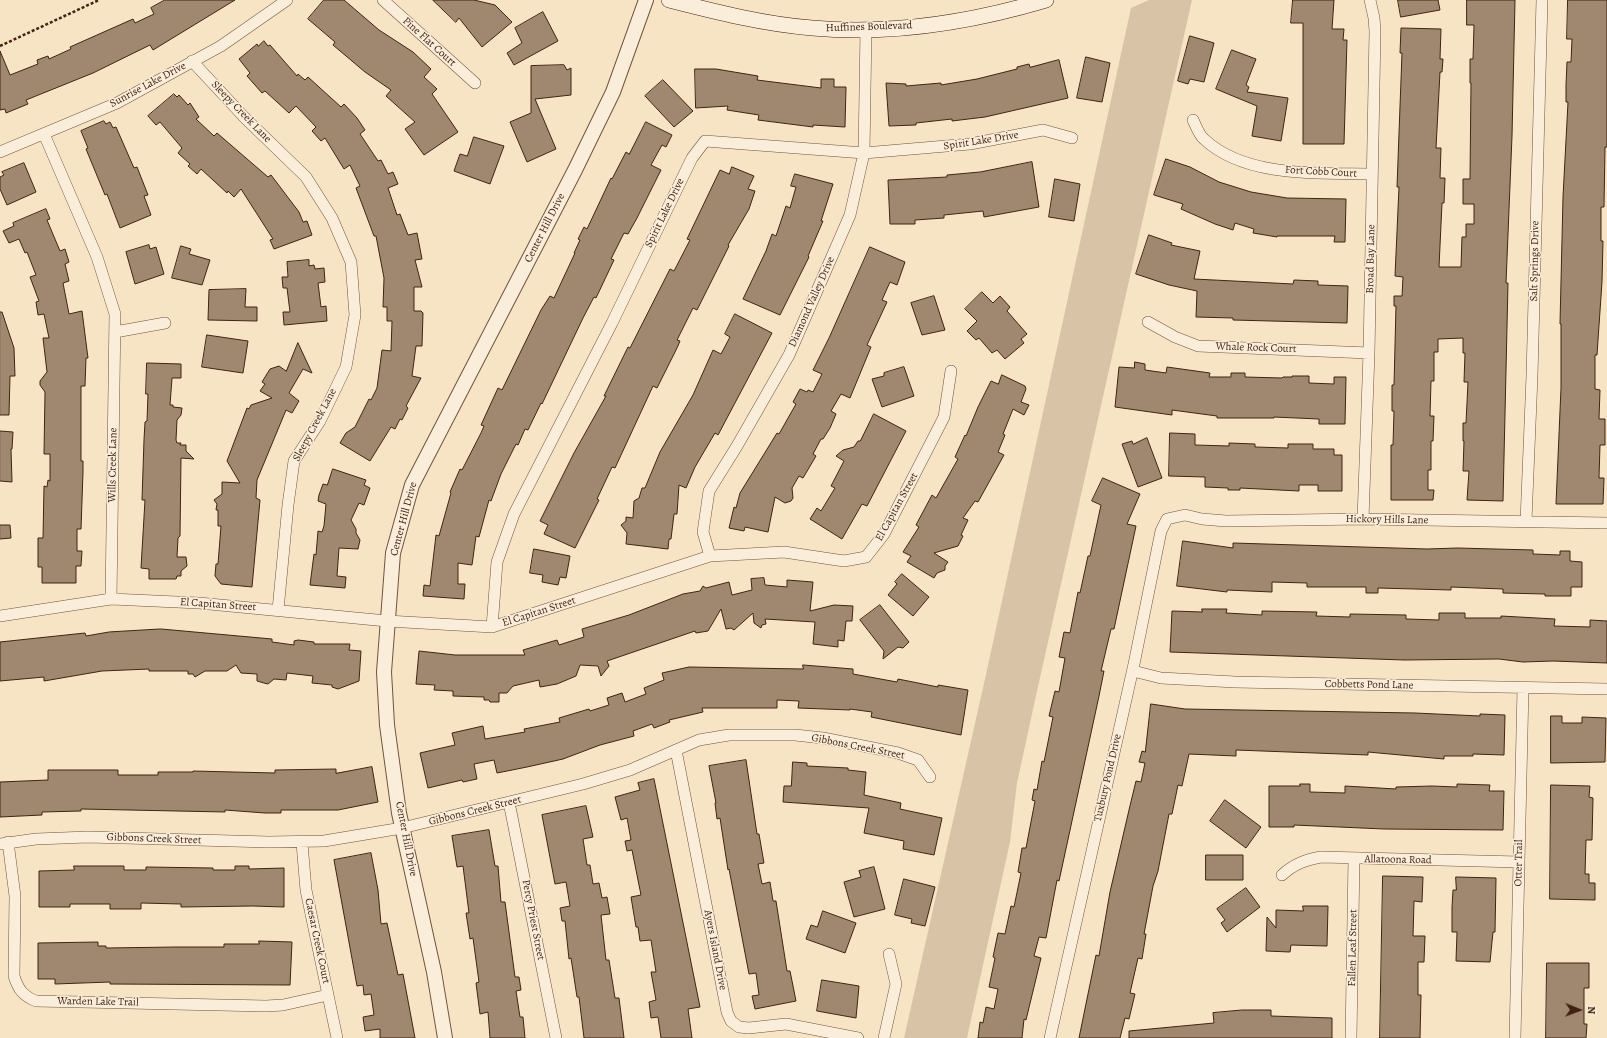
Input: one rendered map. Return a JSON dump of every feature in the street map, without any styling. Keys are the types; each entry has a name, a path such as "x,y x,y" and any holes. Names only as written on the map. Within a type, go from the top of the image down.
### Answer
{"main road":[{"name":"Huffines Boulevard","path":"669,0 729,16 812,28 866,29 925,25 1005,12 1046,0"}],"street":[{"name":"Sunrise Lake Drive","path":"0,152 117,103 221,46 287,0"},
{"name":"Pine Flat Court","path":"383,0 476,83"},
{"name":"Center Hill Drive","path":"445,1038 434,972 402,828 387,725 384,672 393,553 412,485 613,92 646,0"},
{"name":"Broad Bay Lane","path":"1363,519 1369,353 1375,31 1370,0"},
{"name":"Salt Springs Drive","path":"1526,522 1532,376 1542,0"},
{"name":"Diamond Valley Drive","path":"710,556 703,532 709,491 737,446 789,355 850,215 864,153 866,29"},
{"name":"Sleepy Creek Lane","path":"192,61 245,118 306,177 332,218 351,262 355,315 346,367 320,421 294,461 288,505 278,610"},
{"name":"Fort Cobb Court","path":"1193,120 1202,138 1224,154 1249,163 1291,172 1372,174"},
{"name":"Spirit Lake Drive","path":"492,627 497,562 514,514 612,322 692,158 705,141 864,153 970,144 1043,130 1072,138"},
{"name":"Wills Creek Lane","path":"44,134 96,257 116,314 111,599"},
{"name":"Whale Rock Court","path":"1148,322 1174,337 1198,346 1369,353"},
{"path":"115,332 165,323"},
{"name":"El Capitan Street","path":"0,616 111,599 199,603 387,621 492,627 710,556 784,552 844,561 866,557 884,534 944,417 951,371"},
{"name":"Hickory Hills Lane","path":"1168,519 1185,515 1202,519 1226,521 1363,519 1607,523"},
{"name":"Tuxbury Pond Drive","path":"1050,1038 1132,671 1161,531 1168,519"},
{"name":"Cobbetts Pond Lane","path":"1132,671 1161,678 1228,682 1607,689"},
{"name":"Otter Trail","path":"1515,1038 1523,688"},
{"name":"Gibbons Creek Street","path":"4,843 51,837 88,836 302,843 324,841 402,828 583,784 630,770 699,740 729,735 795,735 823,738 898,753 918,760 930,777"},
{"name":"Ayers Island Drive","path":"676,750 727,1012 731,1021 738,1027 749,1028 786,1024 858,1038"},
{"name":"Percy Priest Street","path":"509,802 556,1038"},
{"name":"Warden Lake Trail","path":"4,843 15,896 14,976 17,986 28,998 36,1001 266,1006 283,1005 328,996"},
{"name":"Caesar Creek Court","path":"302,843 306,890 336,1038"},
{"name":"Allatoona Road","path":"1282,875 1292,866 1306,859 1321,857 1519,862"},
{"name":"Fallen Leaf Street","path":"1351,1038 1354,859"},
{"path":"884,1038 896,984 889,954"}],"path":[{"path":"0,46 99,0"}],"shaded area":[{"path":"1149,0 1192,0 1017,783 1010,842 967,1038 904,1038 985,679 1131,8"}],"building":[{"path":"165,0 235,0 153,50 150,45 93,73 26,100 28,104 6,113 5,109 0,110 0,51 10,75 38,64 37,60 48,56 49,59 71,49 70,47 133,19 135,23 154,14 151,8"},
{"path":"324,0 344,0 379,30 413,52 431,69 424,77 437,89 432,94 458,132 424,155 405,129 415,122 386,96 391,90 365,72 333,45 335,42 308,19"},
{"path":"433,0 474,0 495,5 512,22 482,47 459,18 456,22"},
{"path":"1293,0 1334,0 1332,29 1344,29 1343,40 1347,40 1344,144 1303,144 1303,23 1291,23"},
{"path":"1398,0 1438,0 1440,10 1401,17"},
{"path":"1467,0 1515,0 1512,136 1506,283 1508,283 1503,501 1467,500 1469,471 1463,471 1463,423 1466,423 1468,382 1464,382 1465,353 1463,353 1463,338 1438,339 1438,352 1434,352 1434,381 1431,381 1430,416 1434,416 1433,441 1431,441 1431,470 1428,470 1428,490 1434,490 1433,500 1391,500 1391,445 1393,445 1394,411 1392,411 1392,385 1394,385 1396,306 1394,306 1394,296 1402,296 1403,277 1395,276 1399,187 1397,187 1402,53 1400,53 1401,28 1441,29 1440,59 1443,59 1442,72 1440,72 1436,148 1441,148 1440,178 1445,178 1444,203 1442,203 1439,267 1461,267 1462,237 1466,237 1466,224 1474,224 1474,204 1463,204 1463,179 1470,179 1470,59 1473,59 1474,25 1467,25"},
{"path":"1568,0 1607,0 1607,147 1605,147 1604,207 1601,207 1601,241 1603,241 1602,282 1597,355 1595,355 1595,389 1600,390 1599,419 1605,419 1605,445 1600,445 1599,478 1604,478 1603,504 1556,504 1561,388 1560,324 1563,197 1568,102 1566,102 1566,85 1567,62 1571,62 1572,39 1567,39"},
{"path":"543,12 558,41 514,65 507,53 522,43 515,28"},
{"path":"1190,36 1214,43 1204,82 1190,79 1188,84 1178,81"},
{"path":"264,41 268,46 270,45 297,76 298,74 305,80 308,77 341,107 344,104 357,118 365,130 360,134 378,161 381,160 388,174 393,172 398,184 388,188 397,215 400,214 408,235 417,233 422,259 415,260 422,287 414,287 414,311 421,311 423,313 422,346 416,346 412,376 421,378 406,406 408,408 402,420 400,419 395,429 391,427 370,461 340,443 346,433 355,427 369,399 371,400 377,388 382,350 391,351 392,321 387,321 387,307 383,307 384,278 376,236 374,236 356,188 360,186 350,165 344,169 325,138 321,141 312,131 316,127 296,106 289,113 265,91 262,93 247,76 250,73 239,59 257,44 258,46"},
{"path":"1232,50 1256,59 1246,85 1249,87 1247,92 1288,98 1281,141 1252,136 1257,106 1216,89"},
{"path":"1086,57 1110,63 1102,102 1077,98"},
{"path":"1059,60 1068,98 985,117 916,123 916,125 889,126 886,83 906,84 906,86 941,83 941,85 977,79 1017,69 1017,67 1029,64 1030,67"},
{"path":"564,65 567,70 571,68 571,95 535,99 556,149 527,162 510,122 531,113 531,66"},
{"path":"695,69 716,69 758,76 757,80 821,88 821,79 834,79 834,87 846,87 845,127 813,125 813,127 758,120 759,115 727,110 728,106 696,108"},
{"path":"663,80 693,111 674,127 645,96"},
{"path":"174,94 177,97 179,95 188,105 190,103 199,117 196,119 214,136 217,133 268,177 271,175 299,212 303,222 307,221 312,235 274,249 270,240 273,239 241,189 234,197 228,191 227,193 201,169 197,174 188,166 190,164 178,153 182,148 160,122 156,125 148,116"},
{"path":"104,121 106,124 110,122 113,128 116,127 134,168 137,167 148,195 144,196 151,215 120,228 107,194 105,195 86,149 88,148 81,131"},
{"path":"646,122 672,135 666,147 662,145 651,165 661,170 628,234 624,233 611,259 614,260 596,298 594,297 583,318 542,404 541,403 528,430 525,429 518,445 516,444 501,474 491,501 489,500 479,537 476,536 472,565 458,563 458,584 465,584 464,599 423,596 424,585 430,586 436,535 439,536 451,493 450,492 460,469 462,470 481,433 484,426 481,425 498,388 502,390 541,310 550,296 554,298 575,253 580,240 578,239 584,227 587,229 611,178 612,179 626,152 629,154"},
{"path":"474,137 504,146 490,184 454,171 460,154 467,156"},
{"path":"1166,159 1190,167 1219,182 1251,192 1287,198 1346,199 1345,242 1334,242 1335,236 1277,237 1253,233 1254,229 1235,223 1233,230 1181,209 1183,204 1154,195"},
{"path":"1032,162 1039,207 984,217 983,211 944,215 944,218 915,220 915,224 890,224 888,180 947,177 947,175 980,172"},
{"path":"24,163 36,192 7,205 0,189 0,177 4,175 2,172"},
{"path":"732,167 754,176 748,189 755,191 749,209 728,245 729,246 697,310 693,308 677,340 680,341 677,348 657,388 653,386 615,468 612,467 597,499 599,500 575,548 544,534 548,525 540,521 574,453 606,396 604,396 628,347 630,348 670,269 674,271 690,240 687,239 720,170 729,174"},
{"path":"795,174 833,184 821,221 823,221 808,256 809,257 780,315 743,299 766,251 772,234 776,236 786,206 790,208 796,187 791,186"},
{"path":"1055,179 1080,184 1074,221 1049,217"},
{"path":"46,209 50,219 47,220 60,251 65,249 69,262 65,264 69,281 63,283 69,314 82,311 88,358 86,358 85,386 81,386 81,461 83,461 83,472 81,529 77,529 77,551 82,551 81,566 76,566 76,583 42,583 42,567 38,567 38,538 43,538 44,486 47,487 48,480 50,481 50,454 44,454 45,392 40,385 40,381 47,372 43,338 49,338 44,314 38,315 36,302 39,301 30,277 36,275 27,252 25,253 19,239 9,243 3,231 14,226 13,223"},
{"path":"1149,235 1172,243 1171,245 1200,251 1194,279 1293,284 1294,280 1318,281 1318,285 1348,286 1347,323 1233,320 1233,318 1196,317 1197,291 1169,285 1136,274"},
{"path":"149,245 150,249 156,247 164,274 135,284 126,252"},
{"path":"181,246 191,249 189,254 210,260 202,285 172,278"},
{"path":"870,247 905,262 897,285 890,282 882,300 887,302 867,345 871,347 850,398 841,394 831,411 836,414 830,428 823,439 821,439 813,454 816,456 803,478 799,476 792,488 793,498 791,501 785,503 775,497 768,532 745,527 744,531 729,528 734,507 736,508 740,493 777,433 779,434 796,404 793,402 800,389 807,392 808,390 813,392 822,374 813,370"},
{"path":"309,260 309,266 314,265 315,269 324,268 325,282 318,283 321,307 326,306 327,321 284,325 283,312 290,312 287,288 283,288 282,277 288,277 287,262"},
{"path":"246,289 245,307 257,307 257,321 208,320 209,290"},
{"path":"982,292 993,303 1000,296 1010,307 1007,311 1027,334 1021,339 1024,343 1005,359 997,350 992,353 979,338 976,340 967,331 977,321 965,309"},
{"path":"934,296 945,330 922,335 911,303"},
{"path":"0,312 2,312 14,348 15,376 10,376 9,415 0,415"},
{"path":"735,314 772,333 718,435 715,433 695,467 686,488 679,485 677,514 674,514 671,539 669,539 668,549 626,544 627,533 621,525 626,521 626,517 633,518 634,501 639,498 642,488 645,488 660,452 693,395 713,350 721,354 730,337 725,334"},
{"path":"207,335 248,341 243,373 202,367"},
{"path":"298,343 312,373 303,369 289,393 299,401 292,413 286,410 257,480 256,498 260,500 252,587 221,584 215,576 216,564 218,564 221,526 218,526 218,510 216,510 217,504 214,500 222,494 222,482 240,483 227,461 247,408 249,409 251,405 272,398 260,391 265,384 262,382 270,369 279,366 286,371"},
{"path":"1135,362 1145,364 1145,370 1166,373 1167,367 1210,373 1209,377 1231,377 1231,373 1245,373 1245,377 1282,378 1292,376 1309,376 1309,383 1334,384 1334,377 1346,377 1345,424 1319,424 1319,419 1274,417 1217,418 1217,416 1172,410 1172,415 1115,407 1119,367 1134,368"},
{"path":"147,363 181,364 181,378 172,378 170,405 173,405 173,407 182,408 181,415 177,420 176,440 177,443 181,443 180,445 186,445 186,451 194,459 181,458 180,536 178,538 177,557 186,557 187,566 181,571 181,576 177,576 176,579 149,579 149,569 141,568 145,500 142,500 145,422 147,421 148,394 146,394"},
{"path":"904,367 914,396 882,407 872,379 884,376 884,373"},
{"path":"1002,375 1025,386 1026,389 1021,402 1029,405 1024,415 1013,409 1003,434 1005,435 998,452 1004,455 978,502 975,501 963,518 968,520 958,546 934,553 948,562 945,566 945,570 937,573 934,578 907,562 911,556 903,552 919,527 916,525 932,495 936,498 958,459 955,457 991,381 998,384"},
{"path":"874,414 906,431 867,506 862,504 842,539 810,519 817,508 821,511 835,488 831,486 844,461 836,456 843,450 854,447 858,441 860,441"},
{"path":"0,431 13,432 11,449 12,482 0,481"},
{"path":"1170,433 1195,434 1195,445 1229,446 1229,443 1255,444 1255,447 1288,448 1288,444 1313,444 1313,449 1334,449 1334,455 1342,455 1342,491 1318,491 1318,485 1299,485 1299,491 1240,488 1240,490 1228,490 1228,488 1205,487 1205,477 1169,476"},
{"path":"1147,438 1162,478 1138,487 1122,444 1132,441 1133,444"},
{"path":"333,469 366,480 364,485 370,488 364,505 359,503 351,520 360,540 358,549 339,548 337,576 346,577 345,588 310,585 314,554 316,555 318,531 322,532 324,526 326,504 318,501 319,495 323,484 327,485"},
{"path":"1103,478 1140,494 1127,524 1136,526 1114,629 1111,629 1101,671 1104,671 1059,881 1057,880 1046,938 1039,937 1034,956 1041,958 1026,1020 1024,1019 1022,1038 978,1038 980,1022 983,1023 986,1007 994,1009 998,989 989,987 995,958 993,957 998,933 1005,934 1011,906 1014,907 1021,873 1018,872 1022,848 1026,848 1035,801 1032,800 1034,789 1037,790 1042,761 1044,762 1053,717 1049,716 1055,691 1059,692 1065,658 1059,657 1064,632 1070,633 1078,592 1080,593 1088,556 1090,556 1101,505 1092,501"},
{"path":"0,525 10,525 11,538 0,539"},
{"path":"1183,541 1233,548 1233,543 1427,549 1457,548 1533,550 1533,554 1560,555 1560,551 1570,551 1570,561 1582,562 1582,587 1571,587 1571,596 1545,596 1545,594 1503,593 1503,589 1451,587 1451,590 1378,588 1378,593 1366,593 1366,587 1307,587 1307,583 1272,582 1272,592 1227,590 1227,592 1177,586"},
{"path":"534,549 570,556 566,578 560,577 558,585 542,582 543,575 530,573"},
{"path":"902,574 929,597 913,616 888,595 897,584 895,582"},
{"path":"764,578 765,585 787,587 787,580 813,582 810,611 834,605 853,606 852,621 846,621 844,641 838,640 838,647 813,644 815,622 765,619 766,624 762,625 761,628 754,623 753,613 734,630 731,628 726,629 721,609 708,631 696,633 695,631 607,661 609,666 601,676 598,666 580,665 576,676 557,684 540,687 539,680 513,686 507,693 499,693 499,702 484,700 484,697 453,696 453,691 434,690 435,685 416,684 419,651 455,655 525,655 523,650 557,640 559,645 584,637 582,629 629,615 683,594 700,591 703,586 706,588 729,582 732,595 752,590 751,579"},
{"path":"880,605 909,642 903,648 898,647 883,659 884,651 860,620"},
{"path":"1202,609 1227,609 1226,613 1262,615 1262,611 1317,612 1316,616 1350,617 1350,614 1406,615 1406,619 1439,620 1439,613 1465,613 1465,618 1501,618 1501,616 1555,619 1554,626 1590,627 1590,620 1607,621 1607,663 1553,661 1523,662 1499,659 1404,660 1170,652 1172,611 1202,612"},
{"path":"161,629 272,639 272,642 294,645 294,641 298,640 314,642 314,644 350,644 349,650 361,651 359,681 338,689 332,687 332,685 312,683 313,676 287,673 286,680 274,679 268,684 257,681 257,674 241,673 236,665 227,671 205,671 195,677 193,674 188,674 188,671 149,671 149,669 102,671 44,681 44,677 0,681 0,642 85,633 86,636 109,632"},
{"path":"803,665 853,669 853,674 897,682 898,679 938,687 938,685 968,690 961,735 871,717 872,712 850,709 798,708 799,701 777,700 777,708 702,708 703,712 669,720 670,722 654,728 652,724 633,731 634,736 600,745 563,759 527,767 497,773 494,760 474,764 477,779 463,782 462,780 428,788 420,753 455,745 452,733 483,726 485,739 525,732 524,729 560,722 559,718 609,705 607,698 622,693 625,702 646,694 644,688 664,680 662,673 689,667 803,669"},
{"path":"1151,704 1185,709 1415,713 1480,716 1480,714 1505,715 1504,755 1473,754 1473,756 1444,756 1444,759 1368,752 1368,755 1236,750 1236,756 1189,754 1182,786 1178,785 1172,814 1169,814 1144,934 1146,934 1142,959 1138,958 1130,993 1135,994 1129,1019 1125,1018 1120,1038 1079,1038 1096,955 1099,956 1110,892 1136,781 1141,782 1145,763 1139,762 1142,751 1145,752"},
{"path":"1551,716 1562,716 1562,723 1582,723 1582,717 1606,718 1605,762 1551,763"},
{"path":"746,760 757,834 759,834 764,863 758,864 762,884 770,882 773,901 776,901 787,971 790,971 796,1001 755,1009 752,996 759,995 756,973 749,974 729,869 728,870 720,818 717,819 716,803 709,766"},
{"path":"793,762 807,763 807,766 848,768 848,770 866,772 864,795 901,803 900,809 942,818 934,855 903,849 904,841 864,833 869,808 783,802 784,786 791,786"},
{"path":"372,767 378,802 338,810 281,810 281,813 265,813 225,810 225,812 81,809 81,811 42,812 42,815 0,817 0,782 48,780 48,770 118,770 118,775 158,775 158,772 193,771 275,773 275,770 336,769 336,773"},
{"path":"654,779 700,1007 688,1009 692,1038 661,1038 658,1017 651,1018 649,1002 656,1000 651,972 656,972 651,940 640,941 638,927 636,927 631,897 641,895 632,850 627,851 625,841 631,840 627,818 621,820 615,797 640,790 638,783"},
{"path":"1300,784 1310,784 1310,792 1345,793 1345,786 1396,789 1396,787 1457,787 1457,784 1490,785 1489,791 1504,791 1503,830 1384,829 1294,825 1294,827 1269,827 1269,786 1300,786"},
{"path":"1551,785 1590,786 1589,797 1593,798 1592,840 1586,840 1585,874 1589,874 1589,883 1595,883 1595,900 1550,899"},
{"path":"1225,800 1261,827 1246,848 1210,821"},
{"path":"586,806 593,837 583,839 587,865 590,865 593,884 599,883 602,898 607,897 610,914 601,915 606,960 609,960 615,998 619,998 624,1038 584,1038 579,997 577,997 571,958 569,959 565,921 562,921 560,908 570,906 566,882 555,884 542,815"},
{"path":"489,830 495,866 498,866 501,902 505,902 515,977 519,977 521,990 516,991 520,1017 523,1017 525,1038 490,1038 488,1012 480,1014 476,983 479,982 473,938 470,939 466,913 469,913 463,866 457,867 452,836"},
{"path":"371,853 378,890 381,924 387,923 398,975 403,974 415,1038 380,1038 380,1029 365,1031 363,1017 374,1015 371,994 364,995 363,985 357,986 334,860"},
{"path":"1206,855 1243,855 1243,880 1206,880"},
{"path":"74,866 124,866 124,870 146,870 146,867 213,868 213,870 235,870 235,866 249,866 249,869 284,868 284,907 181,907 181,904 141,903 141,909 110,909 110,904 70,904 70,907 39,907 39,871 74,870"},
{"path":"874,867 885,909 854,917 844,882 861,877 859,871"},
{"path":"1383,876 1423,877 1422,902 1414,901 1413,936 1425,936 1424,962 1418,962 1418,995 1421,995 1420,1038 1380,1038"},
{"path":"1456,877 1496,878 1495,932 1493,932 1490,962 1456,961 1457,932 1452,932 1452,907 1453,890 1456,890"},
{"path":"904,879 935,887 925,926 911,923 912,919 895,915"},
{"path":"1246,888 1260,907 1227,932 1221,923 1225,920 1217,909"},
{"path":"1303,906 1328,906 1327,946 1291,945 1290,952 1266,951 1267,917 1276,928 1276,910 1303,911"},
{"path":"823,911 856,923 845,953 806,939 811,925 817,927"},
{"path":"259,941 292,942 290,985 110,984 110,982 55,984 55,979 38,979 38,943 98,942 98,946 106,946 106,948 224,947 224,944 259,944"},
{"path":"1547,963 1589,963 1589,988 1584,988 1584,1024 1587,1024 1586,1038 1546,1038"},
{"path":"822,980 859,986 856,1018 817,1011"},
{"path":"1242,1010 1271,1010 1271,1016 1332,1018 1332,1038 1129,1038 1129,1031 1214,1023 1213,1013"}]}
